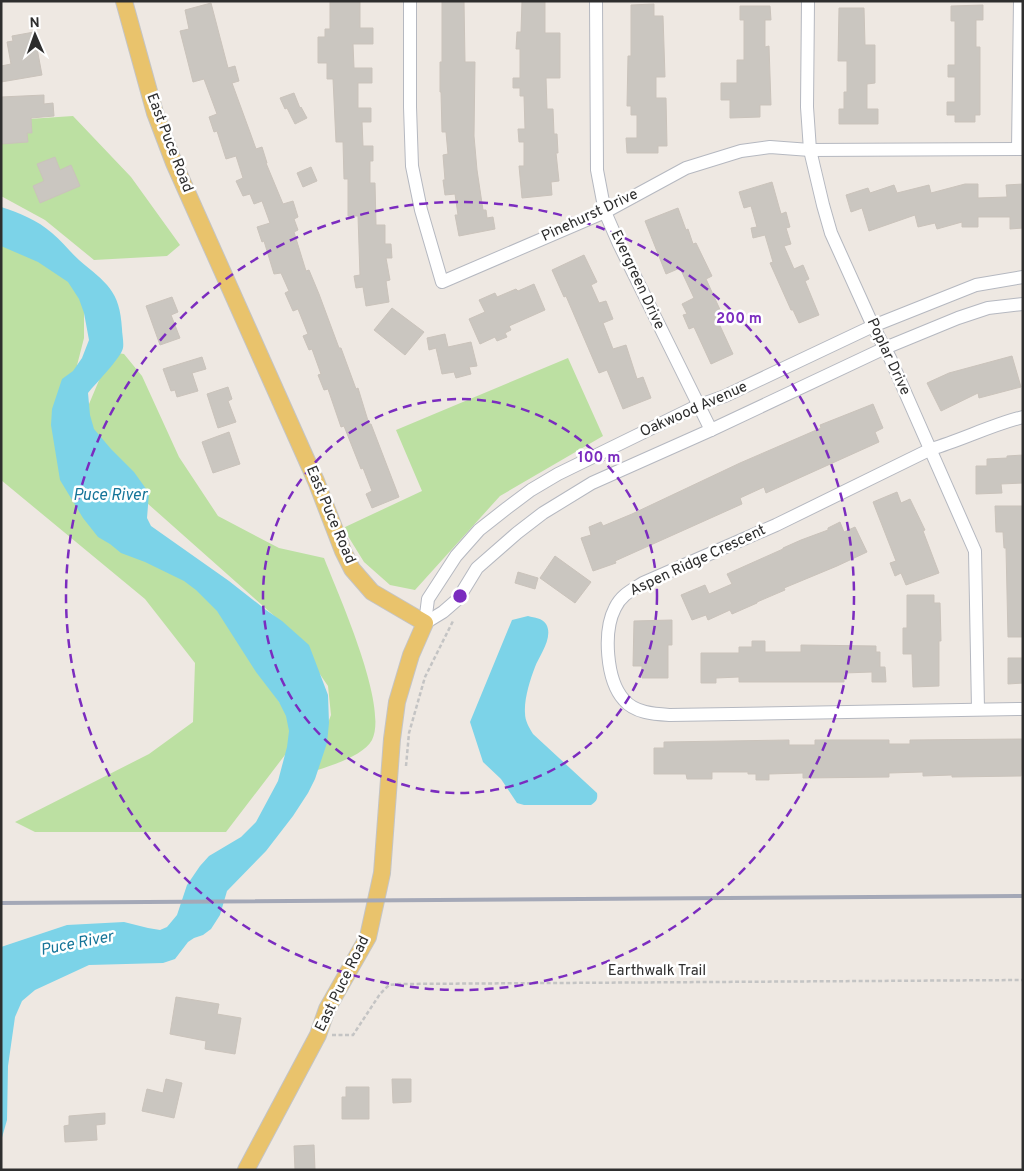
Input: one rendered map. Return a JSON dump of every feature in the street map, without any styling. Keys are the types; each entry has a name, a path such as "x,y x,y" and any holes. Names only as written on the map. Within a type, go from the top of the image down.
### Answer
{"main road":[{"name":"East Puce Road","path":"124,1 155,114 171,155 316,481 343,551 352,569 372,592 425,623 411,655 397,702 392,738 382,873 368,937 328,1009 318,1035 246,1170"}],"street":[{"name":"Pinehurst Drive","path":"410,1 412,166 421,210 442,282 606,212 686,168 741,150 770,147 810,150 1020,149"},
{"name":"Evergreen Drive","path":"596,1 597,170 606,212 619,244 697,406 711,430"},
{"name":"Poplar Drive","path":"808,1 807,107 810,150 831,233 885,348 975,551 978,709"},
{"path":"1020,1 1020,149"},
{"name":"Oakwood Avenue","path":"425,623 428,600 456,556 479,530 531,490 558,474 697,406 725,396 874,326 976,284 1023,277"},
{"name":"Oakwood Avenue","path":"425,623 443,612 458,599 477,568 517,533 543,513 592,484 885,348 958,318 988,308 1023,304"},
{"name":"Aspen Ridge Crescent","path":"1023,417 930,449 776,525 643,583 625,594 615,607 609,624 608,651 613,681 624,701 644,712 670,715 1023,709"}],"path":[{"path":"405,772 410,733 425,677 456,616"},
{"name":"Earthwalk Trail","path":"318,1035 353,1035 380,994 389,985 398,984 1023,980"}],"green space":[{"path":"73,116 131,177 180,245 167,256 94,260 45,220 1,196 1,128 14,120"},
{"path":"1,231 75,275 84,311 84,338 59,436 198,582 301,734 226,832 35,832 15,822 149,754 193,722 195,663 145,599 1,480"},
{"path":"111,352 124,354 142,376 179,457 218,516 279,548 324,558 360,650 374,702 375,724 372,740 353,756 309,773 331,715 328,686 289,629 138,495 87,425 89,404"},
{"path":"568,358 603,436 500,496 415,590 390,585 364,562 343,528 422,491 396,430"}],"water":[{"name":"Puce River","path":"1,207 28,217 46,228 110,288 115,296 121,316 123,348 113,364 88,393 90,415 94,429 134,472 149,493 147,518 151,526 229,581 282,621 309,645 328,695 329,723 327,743 315,779 308,793 266,851 227,891 220,915 211,929 188,942 175,959 163,963 89,965 35,990 22,1001 15,1017 8,1066 7,1120 1,1141 1,947 67,925 124,922 160,930 167,927 177,915 187,885 200,866 209,856 241,837 256,822 278,781 289,731 286,716 279,702 256,672 217,611 184,581 145,562 121,553 98,537 83,518 60,480 51,425 52,409 62,379 73,371 82,358 89,340 84,313 79,299 68,282 38,262 1,246"},
{"path":"528,616 542,620 548,629 548,635 528,690 525,702 526,721 533,734 597,793 596,800 591,805 524,805 517,803 501,779 483,762 470,722 512,620"}],"building":[{"path":"330,1 360,1 360,28 373,28 373,44 353,44 354,68 372,68 372,83 358,83 358,108 371,108 371,122 362,122 363,146 373,146 373,161 370,161 370,183 375,183 376,225 385,225 385,244 391,244 392,258 386,258 390,280 386,281 389,302 366,306 363,287 356,288 354,276 360,275 358,216 348,216 348,179 344,179 343,142 336,142 333,79 327,79 327,63 318,63 318,37 325,37 325,29 330,29"},
{"path":"442,1 464,1 465,62 475,62 474,136 477,170 483,210 486,210 487,218 493,217 495,229 459,236 455,215 458,215 455,194 445,195 443,180 445,180 443,155 448,154 446,132 442,132 440,92"},
{"path":"522,1 545,1 545,33 560,33 560,78 546,78 547,109 553,109 554,134 557,134 558,153 556,153 559,181 551,182 552,195 522,198 519,166 524,166 524,142 519,142 518,129 525,129 524,96 520,96 520,88 513,88 513,78 520,78 520,49 516,49 517,32 521,32"},
{"path":"211,3 228,68 235,66 239,81 232,83 256,149 262,147 266,163 283,204 293,201 298,217 294,219 298,230 294,232 306,271 309,270 356,389 358,388 369,424 371,424 399,497 372,508 366,494 372,491 344,426 341,427 328,389 324,390 318,375 321,374 312,349 309,350 303,336 308,334 298,309 293,311 285,293 289,291 281,273 274,274 264,241 262,242 257,227 270,223 262,201 254,204 250,194 243,196 236,181 243,178 236,156 226,159 217,131 214,132 209,117 217,114 204,79 193,82 180,31 189,29 185,10"},
{"path":"654,4 654,16 663,16 665,77 656,77 656,98 666,98 667,146 658,146 658,153 627,153 626,138 637,138 637,115 631,115 631,106 627,106 628,56 631,56 631,5"},
{"path":"983,5 983,20 976,20 976,47 980,47 980,115 975,115 975,122 955,122 955,115 947,115 947,102 955,102 955,77 948,77 948,65 955,65 955,21 951,21 951,6"},
{"path":"740,6 770,6 771,20 765,20 765,47 769,46 771,105 760,105 760,117 730,118 730,100 721,100 721,83 737,83 737,60 744,60 744,20 740,20"},
{"path":"839,8 864,8 865,45 875,45 875,83 867,84 867,109 878,109 878,124 839,124 839,109 844,109 844,92 847,92 847,61 838,61"},
{"path":"34,32 42,75 1,82 1,66 11,64 7,42 13,41 12,36"},
{"path":"294,93 300,108 307,118 295,124 280,98"},
{"path":"44,95 44,104 53,103 54,116 31,118 32,133 27,133 28,142 1,144 1,97"},
{"path":"55,157 60,170 71,165 80,186 40,203 33,186 44,181 37,164"},
{"path":"311,167 317,181 303,187 297,173"},
{"path":"772,182 781,214 786,212 790,227 786,228 791,244 784,246 794,269 803,265 809,279 805,281 819,315 799,323 793,310 791,310 770,263 773,262 765,235 753,238 751,228 757,227 751,206 744,208 739,192"},
{"path":"965,184 978,184 978,198 1007,197 1006,185 1023,184 1023,228 1010,229 1010,217 978,217 978,227 962,227 962,222 937,229 935,223 918,227 915,215 869,231 862,208 851,212 846,195 868,188 870,193 894,185 897,193 929,185 931,193"},
{"path":"678,208 693,244 696,243 712,276 706,279 722,314 716,317 733,354 711,364 694,327 689,329 683,315 687,314 682,304 694,298 680,268 666,274 645,221"},
{"path":"584,255 597,282 591,285 599,303 606,301 613,319 603,323 613,349 626,345 637,379 643,377 651,398 623,409 607,370 599,373 566,296 564,297 552,270"},
{"path":"534,284 545,310 509,326 511,330 505,333 507,337 497,341 495,337 480,344 469,319 485,312 479,300 495,293 497,297 516,289 518,291"},
{"path":"172,297 178,312 171,315 180,338 160,345 146,306"},
{"path":"392,308 424,332 405,355 374,330"},
{"path":"445,334 448,347 471,342 477,366 469,367 471,374 456,378 454,372 442,374 436,348 429,350 427,338"},
{"path":"1012,356 1021,387 979,398 978,393 941,411 927,383 949,373"},
{"path":"202,357 206,369 192,373 198,391 177,397 175,390 171,391 163,369"},
{"path":"228,387 232,399 228,401 236,422 218,428 207,394"},
{"path":"873,404 883,428 875,432 879,442 766,493 764,487 740,498 742,504 615,561 616,563 593,571 581,538 591,535 589,527 601,522 603,526 632,514 740,463 821,428 820,425"},
{"path":"229,432 240,464 213,473 202,442"},
{"path":"1023,455 1023,483 1001,484 1002,493 976,494 976,466 987,466 987,459"},
{"path":"897,492 901,503 910,499 925,530 923,531 939,573 906,585 901,573 895,576 890,563 896,561 873,502"},
{"path":"995,506 1023,506 1023,637 1008,637 1006,548 1004,548 1003,532 996,532"},
{"path":"840,522 844,532 855,527 867,552 784,588 785,590 732,614 730,610 708,620 706,615 692,620 681,595 705,585 709,594 732,584 727,574 801,540 828,530 828,528"},
{"path":"555,556 591,582 575,603 540,578"},
{"path":"518,572 538,578 535,589 515,583"},
{"path":"907,595 934,595 934,603 940,603 939,686 913,687 912,654 903,654 903,628 907,628"},
{"path":"672,620 672,645 668,645 668,678 642,678 642,666 633,666 634,621"},
{"path":"752,641 765,641 765,652 801,652 801,645 876,646 876,652 880,652 880,667 885,667 886,682 872,682 872,672 844,673 844,682 739,682 739,677 716,678 716,683 701,683 701,653 739,653 739,647 752,647"},
{"path":"1008,658 1023,658 1023,683 1008,684"},
{"path":"1023,739 1021,776 923,776 923,772 889,773 889,777 803,778 803,773 769,774 769,780 756,780 756,774 748,774 748,772 712,772 712,779 687,779 686,774 654,774 654,748 664,748 664,742 789,740 789,745 815,745 815,740 889,740 889,744 910,744 910,740"},
{"path":"176,997 219,1004 217,1014 241,1018 235,1054 205,1049 206,1041 170,1034"},
{"path":"166,1079 182,1083 174,1118 142,1111 147,1089 163,1093"},
{"path":"392,1079 411,1079 411,1102 393,1103"},
{"path":"346,1087 369,1087 369,1119 342,1119 342,1097 346,1097"},
{"path":"105,1113 105,1124 96,1125 97,1140 65,1142 64,1126 69,1125 69,1116"},
{"path":"314,1145 315,1170 295,1170 294,1146"}],"railway":[{"path":"1,903 1023,896"}]}
